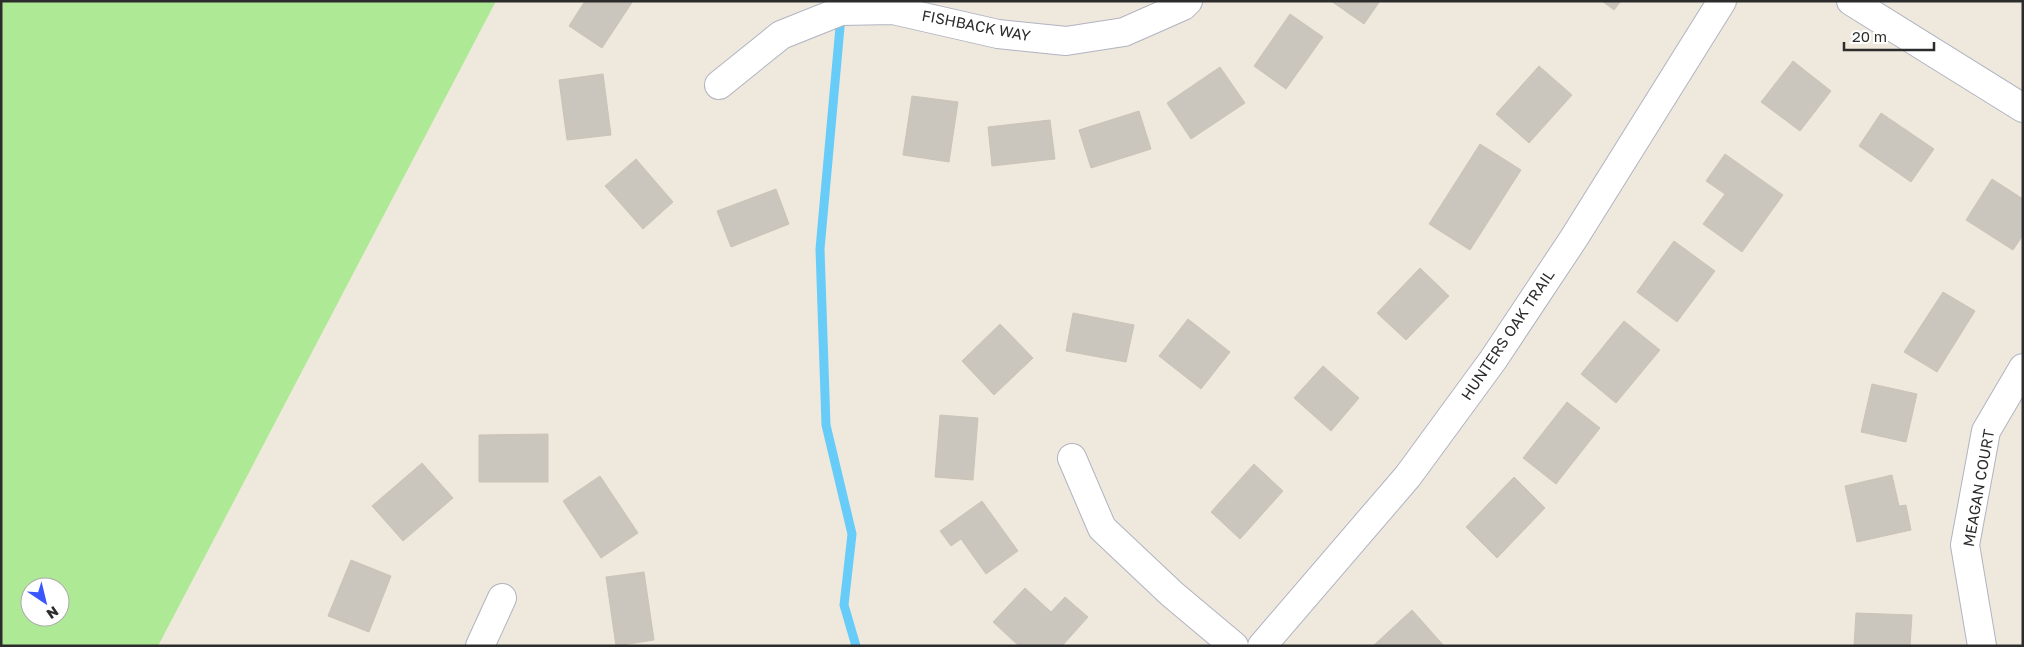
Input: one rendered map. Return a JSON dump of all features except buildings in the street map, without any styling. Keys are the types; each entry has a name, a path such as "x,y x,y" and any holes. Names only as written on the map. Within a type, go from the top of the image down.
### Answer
{"street":[{"name":"FISHBACK WAY","path":"719,85 781,35 841,11 893,10 998,34 1066,41 1124,32 1182,6 1188,1"},
{"name":"HUNTERS OAK TRAIL","path":"1262,646 1408,476 1493,360 1574,238 1722,1"},
{"path":"1851,1 2023,108"},
{"name":"MEAGAN COURT","path":"1982,646 1965,545 1986,431 2023,368"},
{"path":"1072,458 1102,528 1172,594 1234,646"},
{"path":"480,646 502,598"}],"green space":[{"path":"1,1 496,1 158,646 1,646"}],"waterway":[{"path":"841,16 820,249 826,425 852,534 844,605 856,646"}]}
